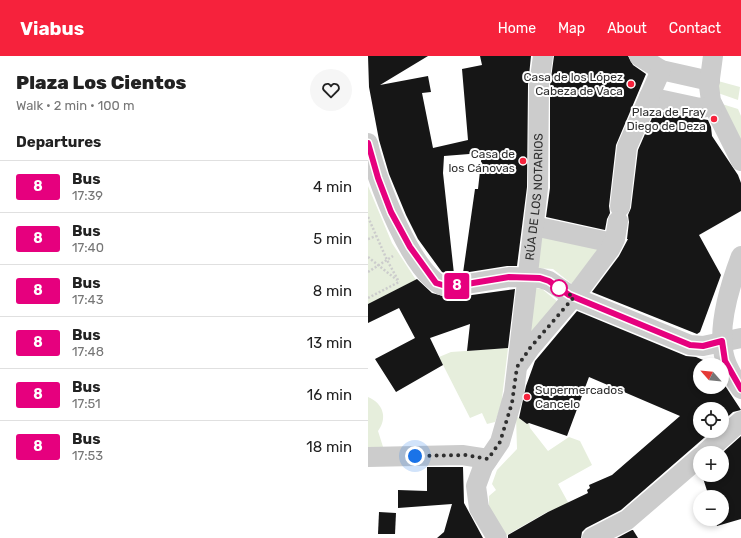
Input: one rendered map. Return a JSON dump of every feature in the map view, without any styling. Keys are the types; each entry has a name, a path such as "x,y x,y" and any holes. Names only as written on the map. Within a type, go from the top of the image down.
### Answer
{"street":[{"name":"RÚA DE LOS NOTARIOS","path":"497,538 480,512 477,501 478,476 500,442 512,403 538,188 539,78 543,56"},
{"path":"639,56 661,70 712,67 709,90 713,106 741,161"},
{"path":"517,367 530,348 578,299 614,243 627,147 661,70"},
{"path":"646,103 675,104 700,108 713,106"},
{"path":"368,143 381,190 408,245 432,280 445,287 509,277 528,277 549,281 578,299 690,345 703,346 732,340"},
{"path":"534,226 614,243"},
{"path":"741,256 727,296 732,340 725,361 741,389"},
{"path":"712,446 741,421"},
{"path":"368,457 462,455 488,459"},
{"path":"592,538 627,520 693,463"}],"path":[{"path":"368,217 387,260 400,282"},
{"path":"368,239 376,236"},
{"path":"368,272 408,245"},
{"path":"368,257 400,282"},
{"path":"368,298 400,282"}],"green space":[{"path":"718,81 740,87 738,100 718,93"},
{"path":"722,104 738,109 741,116 741,142"},
{"path":"368,186 392,243 416,280 368,304"},
{"path":"541,234 594,245 599,251 572,284 553,269 537,268"},
{"path":"535,288 542,289 558,302 530,336"},
{"path":"508,348 503,400 495,422 487,424 482,413 470,418 439,357 451,352"},
{"path":"368,397 377,403 382,411 383,421 378,431 384,450 368,451"},
{"path":"516,416 527,424 529,423 530,428 548,451 569,437 580,441 592,465 558,484 569,504 547,512 505,536 489,507 489,496 496,490 492,484 497,470 517,449"}],"building":[{"path":"368,56 428,56 380,85 428,76 431,92 422,93 433,148 468,140 462,69 482,65 480,56 531,56 528,85 527,187 517,266 507,266 463,273 475,189 478,189 482,153 444,156 443,173 454,274 450,275 442,272 418,239 389,174 379,140 369,87"},
{"path":"554,56 628,56 633,65 646,74 616,145 609,206 610,213 605,230 546,217 550,188 550,86"},
{"path":"655,111 708,120 711,127 712,136 738,175 741,183 741,211 699,235 721,275 700,332 697,334 592,292 619,256 628,239 628,215 631,208 638,150"},
{"path":"417,279 432,293 450,298 515,289 508,348 467,351 470,324 430,338 443,365 396,392 375,359 415,338 399,308 368,323 368,304"},
{"path":"577,311 686,356 698,358 693,358 693,394 729,394 729,392 741,410 733,412 729,416 729,402 693,402 693,438 704,438 621,510 586,528 582,532 581,538 508,538 508,535 548,512 588,493 587,490 590,488 589,485 612,475 680,416 589,377 567,436 529,423 527,424 519,418 526,386 535,361"},
{"path":"741,436 741,519 729,522 729,490 707,490 704,482 729,482 729,447"},
{"path":"427,467 463,467 464,503 483,538 437,538 444,532 452,504 398,508 398,490 427,491"},
{"path":"379,512 396,513 395,534 378,534"},
{"path":"632,530 638,538 617,538"}],"bus line":[{"name":"8","path":"368,143 381,190 391,212 410,247 432,280 440,286 449,287 519,276 540,278 549,281 569,295 690,345 703,346 722,341 725,361 741,389"}],"place":[{"name":"Casa de los López Cabeza de Vaca","path":"631,84"},
{"name":"Plaza de Fray Diego de Deza","path":"714,119"},
{"name":"Casa de los Cánovas","path":"523,161"},
{"name":"Supermercados Cancelo","path":"527,397"}],"route":[{"path":"415,456 466,455 488,459 500,442 512,403 517,367 525,354 574,297 555,286 559,288"}]}
